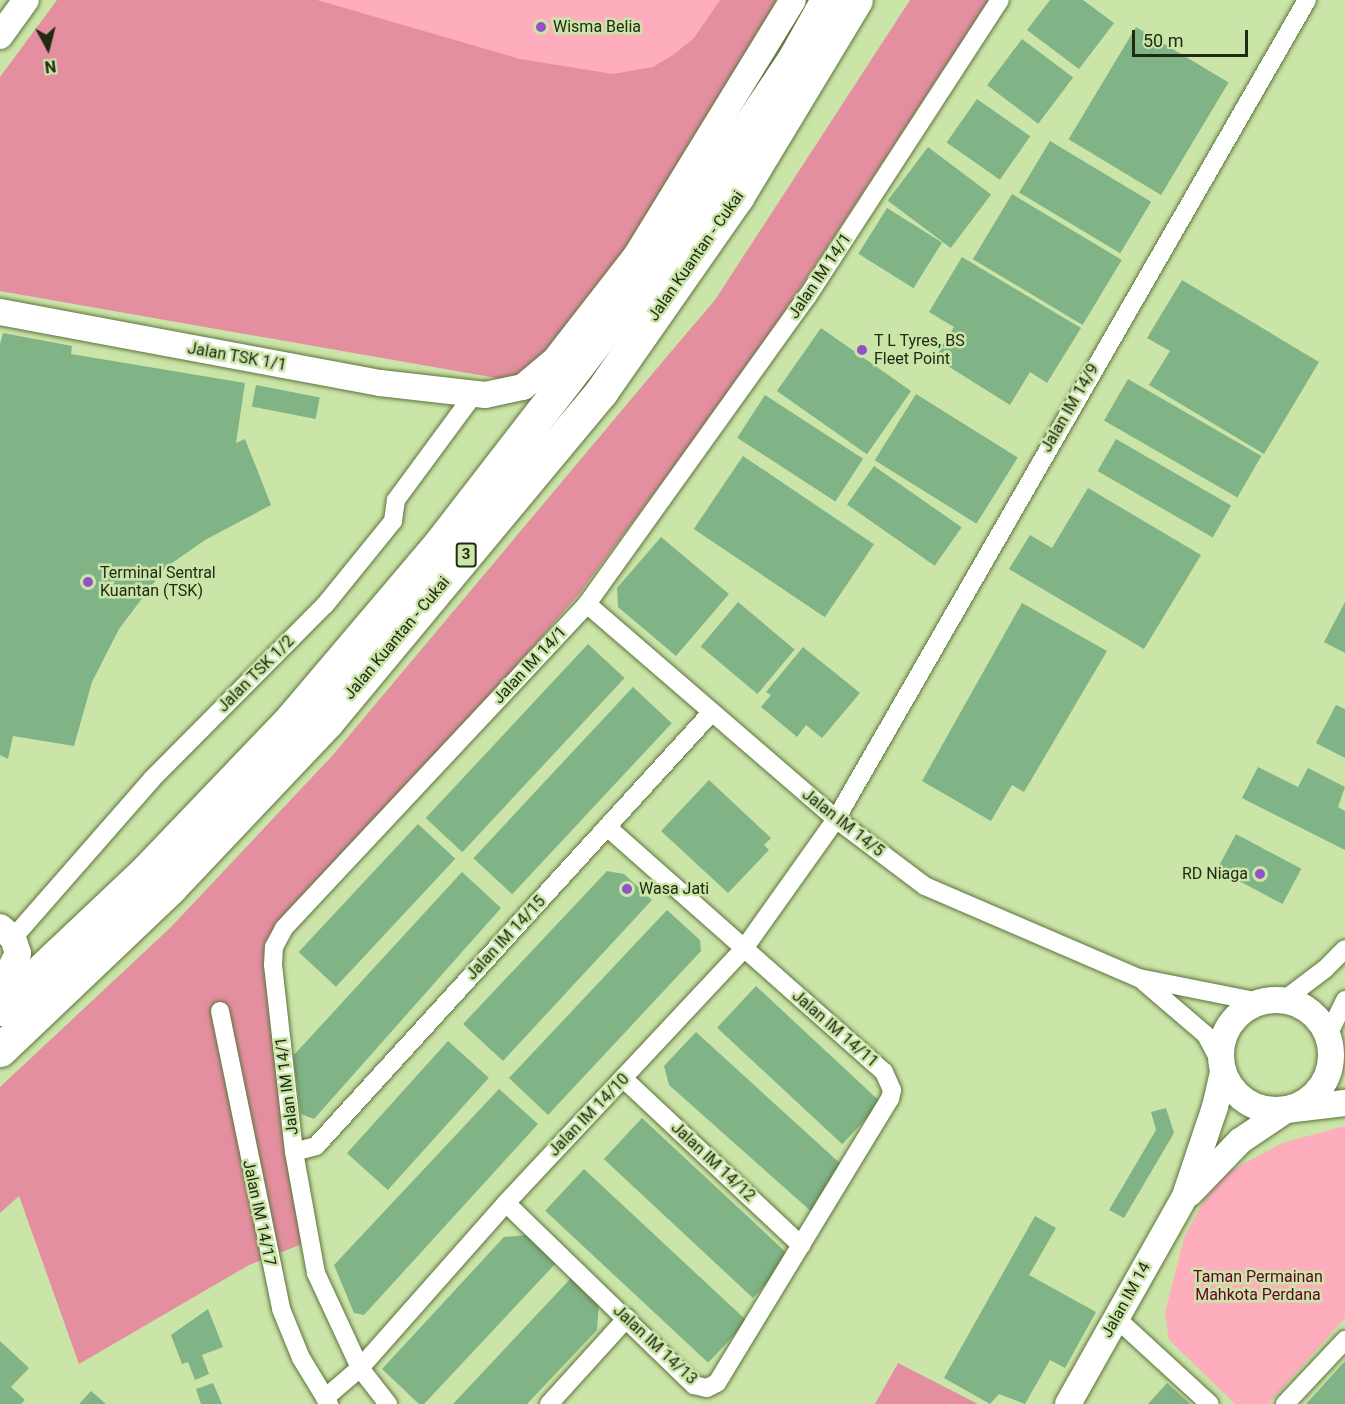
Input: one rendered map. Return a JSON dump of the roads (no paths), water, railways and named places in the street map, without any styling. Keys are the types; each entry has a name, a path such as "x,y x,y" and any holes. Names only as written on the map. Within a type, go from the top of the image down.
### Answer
{"highway":[{"name":"Jalan Kuantan - Cukai","path":"0,1009 146,871 292,718 441,542 662,256 795,57 847,5"},
{"name":"Jalan Kuantan - Cukai","path":"0,1050 170,888 327,722 593,401 737,197 847,5"}],"street":[{"path":"0,36 26,0"},
{"name":"Jalan TSK 1/1","path":"0,312 380,383 475,393 507,392 523,387 540,375 570,343 636,256 793,0"},
{"name":"Jalan IM 14/1","path":"388,1404 360,1368 316,1273 294,1152 273,965 274,947 284,928 587,604 807,297 1000,0"},
{"name":"Jalan IM 14/9","path":"836,819 1307,0"},
{"name":"Jalan TSK 1/2","path":"6,933 152,779 325,604 393,521 396,500 475,393"},
{"name":"Jalan IM 14/5","path":"587,604 836,819 943,896 1139,978"},
{"name":"Jalan IM 14/15","path":"294,1152 316,1146 711,713"},
{"name":"Jalan IM 14/10","path":"327,1401 360,1368 506,1203 743,950 836,819"},
{"path":"607,827 743,950"},
{"path":"0,990 16,960 6,933"},
{"path":"1284,1000 1311,981 1345,949"},
{"name":"Jalan IM 14/11","path":"743,950 884,1072 892,1090 890,1099 801,1245"},
{"path":"1139,978 1259,1002 1284,1000 1308,1010 1337,1042"},
{"path":"1139,978 1206,1035 1234,1092 1252,1106 1286,1110 1345,1103"},
{"path":"1185,1196 1240,1141 1286,1110 1311,1099 1328,1076 1345,1000"},
{"path":"1185,1196 1215,1107 1229,1025 1259,1002"},
{"name":"Jalan IM 14/17","path":"220,1011 281,1310 293,1342 327,1401"},
{"name":"Jalan IM 14/12","path":"624,1079 801,1245"},
{"name":"Jalan IM 14","path":"1068,1404 1185,1196"},
{"name":"Jalan IM 14/13","path":"506,1203 694,1385 707,1388 717,1383 801,1245"},
{"path":"549,1404 627,1318"},
{"path":"1116,1318 1210,1404"},
{"path":"1286,1404 1345,1340"}],"place":[{"name":"Wisma Belia","path":"541,27"},
{"name":"T L Tyres, BS Fleet Point","path":"862,350"},
{"name":"Terminal Sentral Kuantan (TSK)","path":"88,582"},
{"name":"RD Niaga","path":"1260,874"},
{"name":"Wasa Jati","path":"627,889"}],"park label":[{"name":"Taman Permainan Mahkota Perdana","path":"1258,1286"}]}
